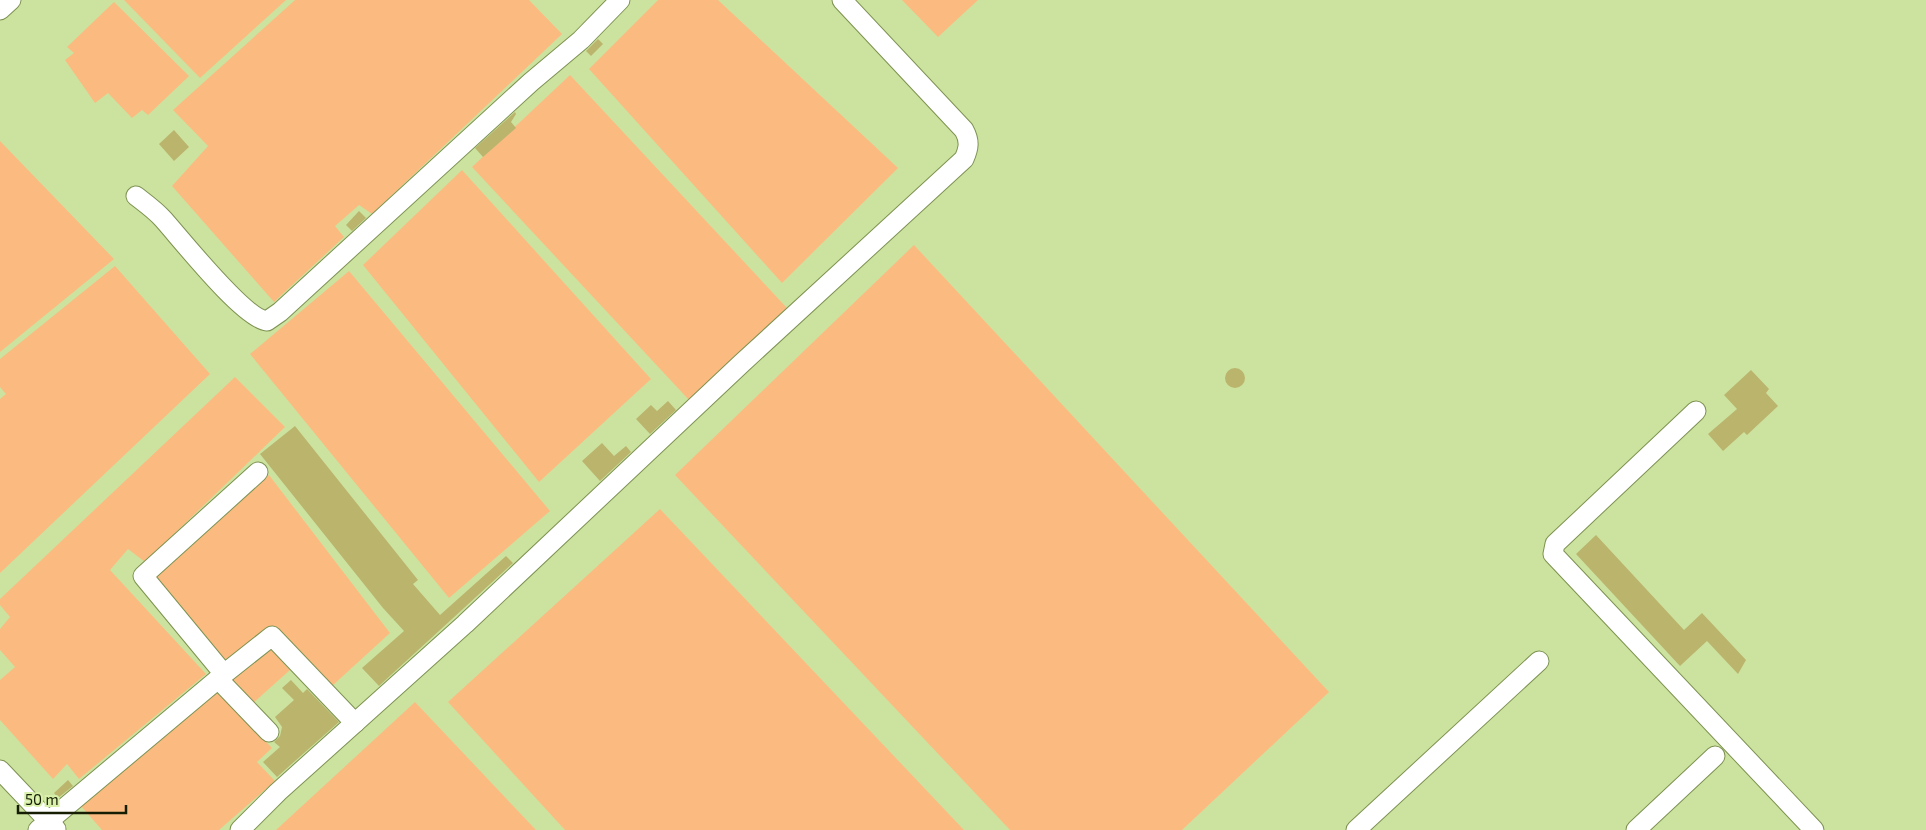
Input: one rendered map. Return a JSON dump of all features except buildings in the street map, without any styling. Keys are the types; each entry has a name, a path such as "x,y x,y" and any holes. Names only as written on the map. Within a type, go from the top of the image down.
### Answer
{"street":[{"path":"0,10 11,0"},
{"path":"136,196 161,217 237,300 260,320 267,321 280,312 530,82 581,40 620,0"},
{"path":"240,830 465,624 735,369 964,159 969,150 969,140 964,130 842,0"},
{"path":"1696,411 1555,544 1553,554 1814,830"},
{"path":"258,472 143,576 221,677 269,732"},
{"path":"0,770 48,827 221,677 272,636 355,723"},
{"path":"1356,830 1539,660"},
{"path":"1636,830 1715,756"}],"shaded area":[{"path":"124,0 286,0 200,78"},
{"path":"295,0 529,0 562,34 372,214 359,205 335,226 344,237 274,302 172,186 208,146 173,110"},
{"path":"658,0 718,0 898,168 782,283 589,69"},
{"path":"902,0 978,0 938,37"},
{"path":"114,2 189,76 148,115 142,110 132,118 108,93 95,103 65,60 74,53 67,47"},
{"path":"570,75 787,308 689,400 472,167"},
{"path":"0,141 114,259 0,352"},
{"path":"462,170 651,379 539,482 363,265"},
{"path":"914,245 1329,692 1182,830 1010,830 675,475"},
{"path":"115,266 210,374 0,573 0,399 6,394 0,387 0,359"},
{"path":"349,271 550,511 449,598 250,354"},
{"path":"235,377 285,427 145,562 128,549 110,570 206,674 79,779 67,764 53,779 0,720 0,680 15,667 0,650 0,629 10,617 0,605 0,599"},
{"path":"269,475 390,633 332,686 279,629 224,663 152,578"},
{"path":"660,509 964,830 565,830 448,702"},
{"path":"269,647 290,670 252,704 229,680"},
{"path":"218,691 272,748 257,762 275,781 219,830 102,830 80,805"},
{"path":"415,702 536,830 276,830"}]}
